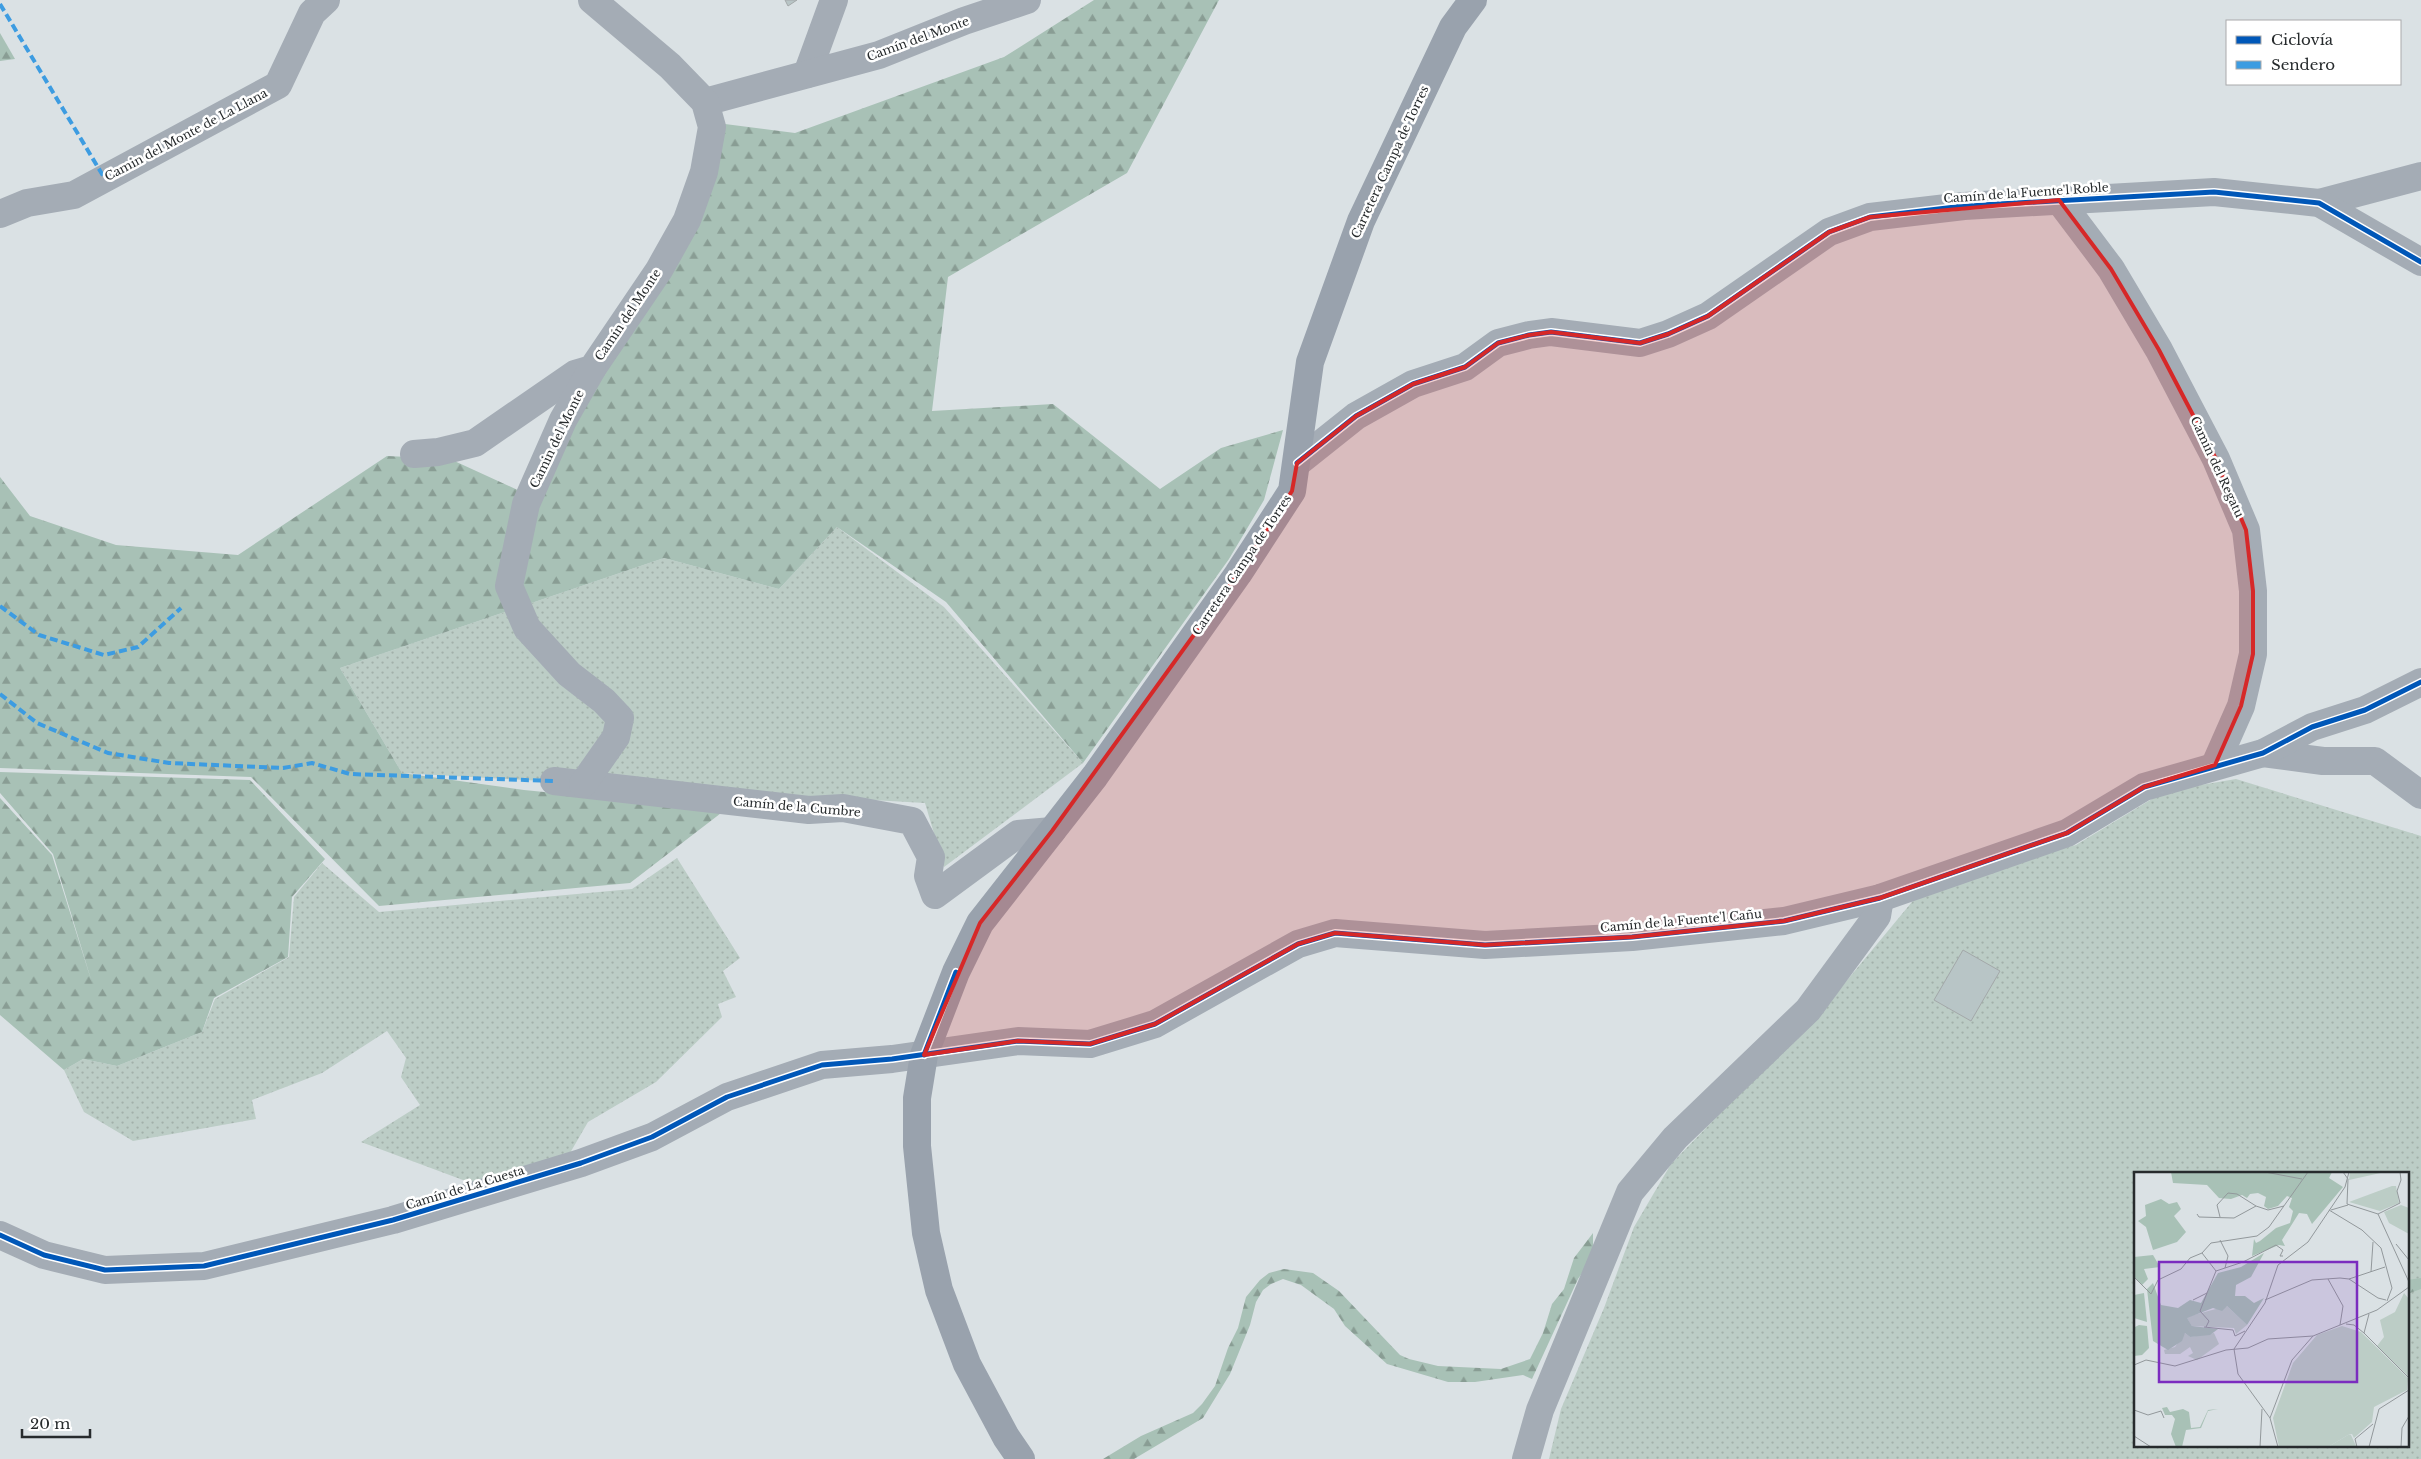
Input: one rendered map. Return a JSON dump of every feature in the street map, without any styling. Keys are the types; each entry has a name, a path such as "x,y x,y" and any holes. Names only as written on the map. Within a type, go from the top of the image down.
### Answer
{"street":[{"name":"Camin del Monte de La Llana","path":"0,214 27,203 74,194 278,85 312,13 326,0"},
{"path":"592,0 670,66 705,102"},
{"path":"807,74 834,0"},
{"name":"Camín del Monte","path":"414,454 438,452 475,443 575,374 592,369 659,270 687,220 704,172 712,127 705,102 879,55 964,21 1027,0"},
{"name":"Carretera Campa de Torres","path":"1021,1459 1006,1437 967,1364 939,1290 926,1233 917,1146 917,1098 924,1055 956,972 980,923 1096,776 1243,566 1292,491 1310,362 1361,221 1453,27 1472,0"},
{"path":"2319,204 2421,176"},
{"name":"Camín de la Fuente'l Roble","path":"1297,463 1356,416 1413,384 1465,367 1498,343 1529,335 1551,332 1640,343 1668,334 1708,316 1828,232 1870,217 1964,206 2214,192 2319,204 2421,262"},
{"name":"Camín del Regatu","path":"2059,200 2111,269 2159,350 2216,459 2246,530 2253,592 2252,654 2241,706 2215,765"},
{"name":"Camin del Monte","path":"584,784 616,737 620,718 604,701 569,674 527,628 509,586 526,504 563,420 592,369"},
{"name":"Camín de la Fuente'l Cañu","path":"924,1055 1018,1040 1090,1044 1155,1024 1298,944 1335,933 1485,944 1632,938 1784,921 1880,898 2067,833 2144,787 2215,765 2263,753 2312,727 2365,710 2421,682"},
{"path":"2263,753 2323,761 2375,761 2421,794"},
{"name":"Camín de la Cumbre","path":"554,781 809,810 843,808 912,821 931,857 928,876 935,895 1018,834 1052,831"},
{"path":"1526,1459 1540,1410 1630,1192 1675,1138 1808,1010 1877,916 1880,898"},
{"name":"Camín de La Cuesta","path":"0,1235 44,1255 105,1270 204,1266 393,1220 581,1163 652,1137 727,1097 822,1065 924,1055"}],"highlighted area":[{"path":"2059,200 2111,269 2159,350 2216,459 2246,530 2253,591 2253,654 2241,706 2215,765 2144,787 2067,833 1880,898 1784,921 1632,937 1485,945 1335,933 1298,944 1155,1024 1090,1044 1018,1041 924,1055 980,923 1052,831 1238,574 1292,491 1297,463 1356,416 1413,384 1465,367 1498,343 1529,335 1551,332 1640,343 1668,334 1708,316 1829,232 1870,217"}],"shaded area":[{"path":"837,527 944,607 1083,763 944,867 925,803 402,773 340,668 664,558 779,589"},
{"path":"2236,779 2421,836 2421,1459 1549,1459 1561,1409 1604,1308 1634,1227 1671,1164 1834,996 1926,885 2076,845 2165,791"},
{"path":"677,858 740,958 723,971 736,997 718,1004 722,1017 656,1082 588,1122 570,1153 471,1183 361,1142 420,1105 401,1077 406,1058 387,1031 322,1073 252,1100 256,1119 133,1141 84,1112 64,1070 83,1059 117,1066 202,1032 215,999 289,957 294,897 322,863 379,912 632,889"}],"green space":[{"path":"1094,0 1219,0 1127,173 948,277 932,411 1053,404 1160,489 1221,448 1283,430 1264,500 1229,559 1083,763 946,602 837,527 779,589 664,558 340,668 402,773 524,790 725,810 630,883 379,906 251,777 0,768 0,477 30,516 116,545 238,555 387,456 450,459 522,492 665,258 725,124 795,133 1004,57"},
{"path":"0,33 15,59 0,61"},
{"path":"0,772 250,780 325,859 292,897 288,957 214,998 202,1032 117,1066 83,1059 64,1070 0,1015 0,798 52,855 93,986 53,854 0,793"},
{"path":"1593,1233 1593,1257 1578,1279 1532,1379 1523,1375 1475,1382 1448,1382 1387,1364 1345,1326 1334,1309 1301,1285 1283,1279 1263,1290 1256,1302 1250,1325 1230,1374 1203,1418 1134,1459 1103,1459 1141,1436 1193,1413 1202,1404 1215,1386 1228,1348 1238,1328 1246,1297 1260,1280 1269,1273 1284,1269 1313,1273 1339,1291 1400,1355 1409,1359 1438,1366 1501,1369 1530,1359 1543,1333 1552,1304 1564,1289 1574,1258"},
{"path":"2421,1278 2421,1289 2408,1294 2408,1280"}],"building":[{"path":"785,0 797,0 788,6"},
{"path":"1963,950 2000,971 1971,1021 1934,1000"}],"marked path":[{"path":"0,4 105,179"},
{"path":"0,606 39,635 104,655 138,647 181,608"},
{"path":"0,694 37,723 108,753 169,763 283,768 312,763 350,774 554,781"}],"cycle path":[{"path":"1297,463 1356,416 1413,384 1465,367 1498,343 1529,335 1551,332 1640,343 1668,334 1708,316 1829,232 1870,217 1964,206 2214,192 2319,203 2421,262"},
{"path":"0,1235 44,1255 105,1270 204,1266 393,1220 581,1163 652,1137 727,1097 822,1065 892,1059 1018,1041 1090,1044 1155,1024 1298,944 1335,933 1485,945 1632,937 1784,921 1880,898 2067,833 2144,787 2263,753 2312,727 2365,710 2421,682"},
{"path":"924,1055 956,972"}]}
